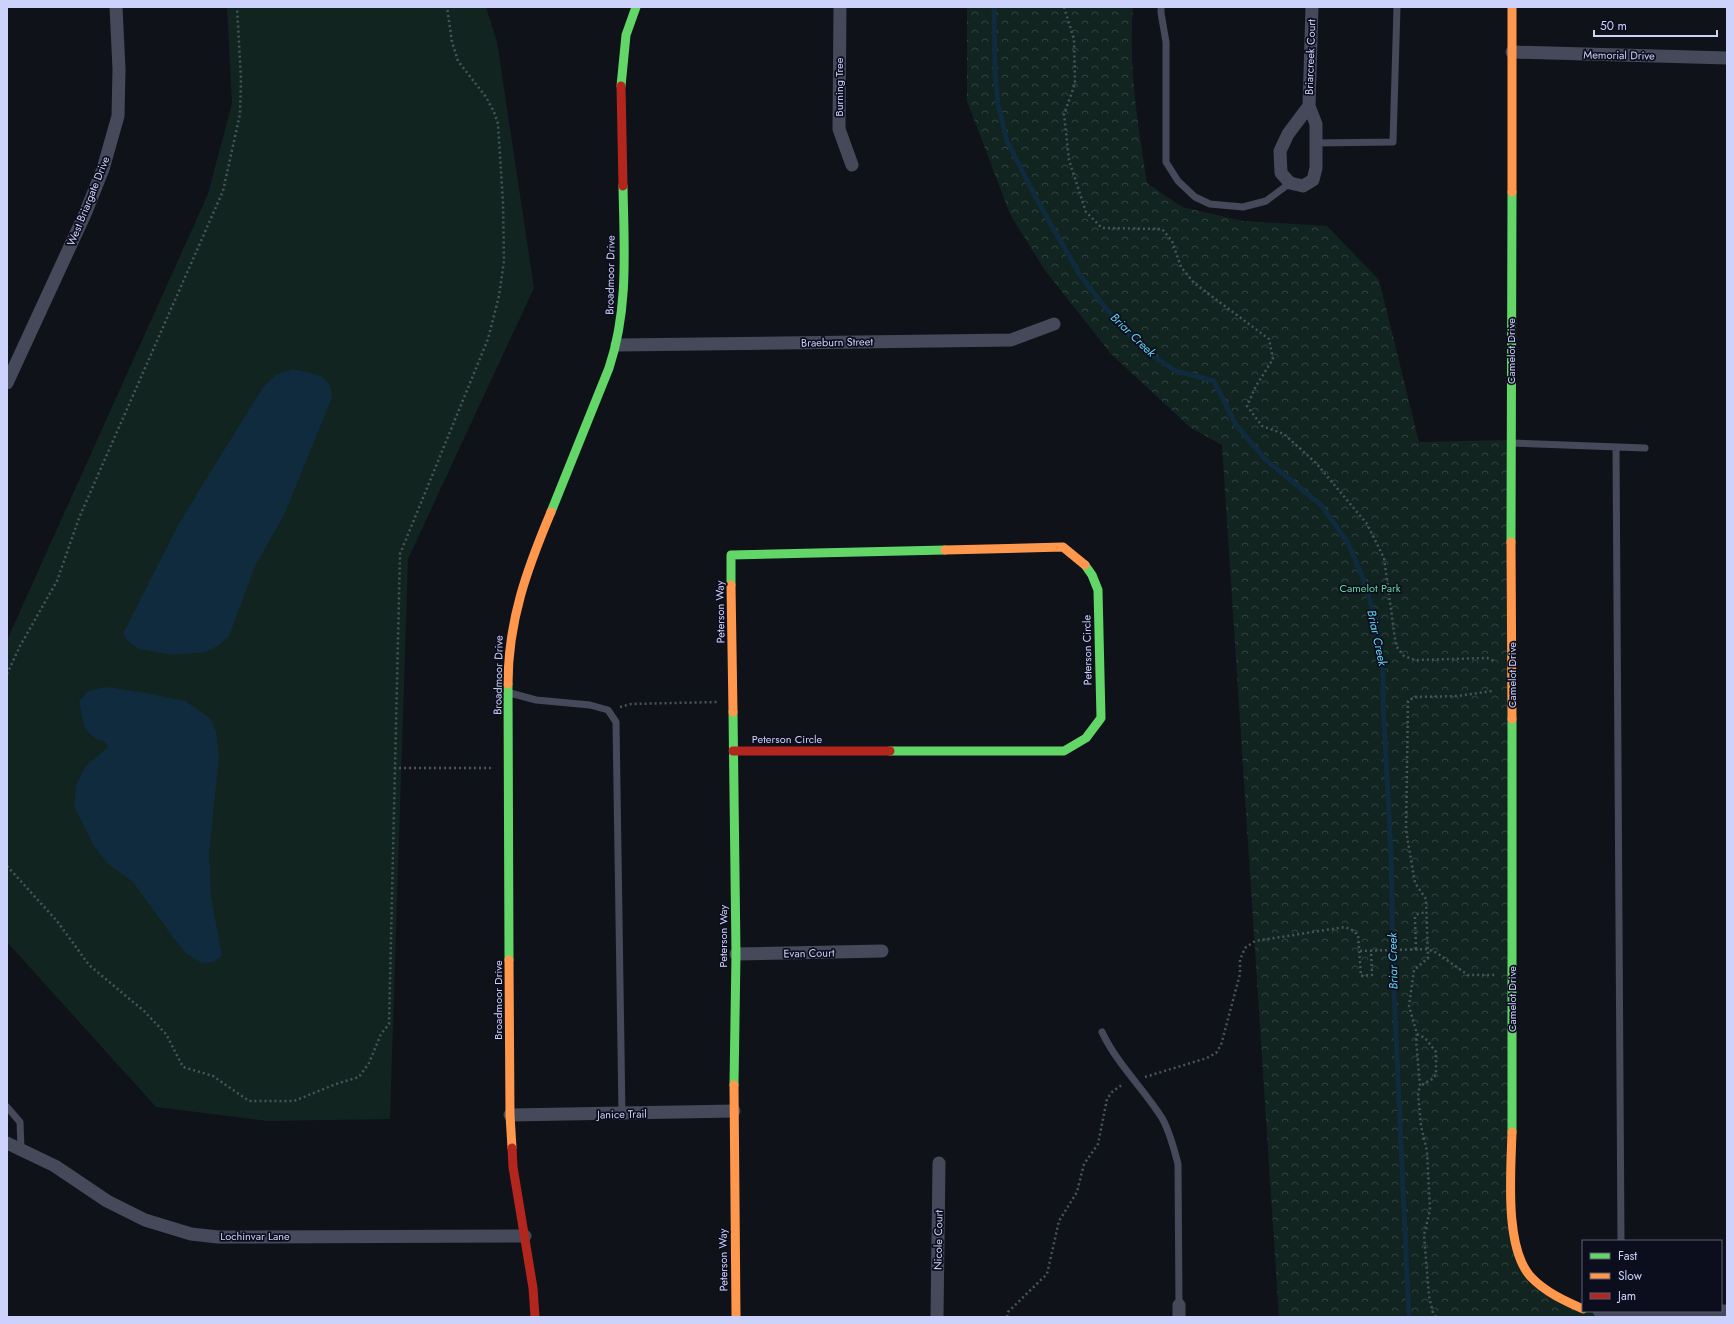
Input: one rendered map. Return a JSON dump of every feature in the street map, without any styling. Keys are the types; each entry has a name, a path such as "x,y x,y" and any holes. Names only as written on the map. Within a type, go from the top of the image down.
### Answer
{"street":[{"name":"West Briargate Drive","path":"7,383 86,214 103,169 118,116 120,69 116,7"},
{"name":"Broadmoor Drive","path":"534,1317 533,1288 514,1167 510,1115 510,633 521,589 529,565 610,368 617,345 623,301 624,277 621,77 626,35 636,7"},
{"name":"Burning Tree","path":"840,7 839,129 852,164"},
{"name":"Briarcreek Court","path":"1309,106 1288,134 1280,151 1281,173 1290,183 1303,186 1313,180 1316,168 1316,124 1309,106 1312,7"},
{"name":"Camelot Drive","path":"1512,7 1511,443 1513,975 1511,1216 1518,1248 1526,1270 1542,1286 1564,1301 1582,1309"},
{"name":"Memorial Drive","path":"1512,52 1727,58"},
{"name":"Braeburn Street","path":"617,345 1011,340 1054,324"},
{"name":"Peterson Circle","path":"731,555 1063,547 1081,559 1092,573 1098,590 1101,718 1089,736 1077,745 1064,751 733,751"},
{"name":"Peterson Way","path":"731,555 736,954 734,1111 736,1317"},
{"name":"Evan Court","path":"736,954 882,951"},
{"name":"Janice Trail","path":"510,1115 734,1111"},
{"name":"Lochinvar Lane","path":"7,1143 55,1166 107,1201 145,1220 191,1234 218,1237 525,1236"},
{"name":"Nicole Court","path":"937,1317 939,1163"}],"lane":[{"path":"1161,7 1166,42 1166,162 1178,181 1195,197 1210,204 1243,207 1266,202 1290,183"},
{"path":"1316,143 1393,142 1397,7"},
{"path":"1511,443 1645,448"},
{"path":"1616,447 1621,1240"},
{"path":"509,693 536,700 590,705 608,710 616,722 622,1114"},
{"path":"1102,1032 1110,1049 1135,1080 1162,1118 1172,1142 1178,1164 1179,1311"},
{"path":"7,1107 20,1122 20,1149"}],"path":[{"path":"7,674 20,646 58,581 79,518 223,191 240,114 242,79 237,7"},
{"path":"7,866 57,921 89,965 144,1011 166,1034 183,1067 213,1076 248,1102 294,1101 336,1084 359,1077 369,1063 381,1034 389,1024 400,554 488,339 504,261 498,124 494,112 486,97 458,61 452,42 447,7"},
{"path":"1064,7 1074,39 1075,84 1064,114 1069,160 1086,212 1102,228 1162,230 1172,241 1181,267 1194,283 1269,339 1273,359 1256,386 1247,406 1262,426 1284,434 1316,463 1367,524 1384,558 1396,646 1404,656 1415,660 1487,658 1494,661 1496,665"},
{"path":"1436,1317 1433,1313 1429,1296 1424,1235 1430,1210 1427,1151 1421,1126 1418,1093 1420,1086 1416,1039 1417,1034 1409,1006 1414,970 1428,958 1426,899 1415,883 1406,830 1408,701 1415,697 1459,696 1492,691 1498,686"},
{"path":"608,710 631,704 733,701"},
{"path":"394,768 509,769"},
{"path":"1416,949 1416,917 1418,914 1426,912"},
{"path":"1007,1317 1008,1312 1047,1274 1059,1221 1077,1192 1084,1164 1098,1144 1107,1099 1119,1086 1207,1058 1216,1053 1221,1045 1240,974 1240,960 1245,948 1255,941 1345,927 1358,935 1361,976 1372,975 1371,950"},
{"path":"1360,951 1427,949 1437,953 1468,975 1513,975"},
{"path":"1417,1034 1425,1038 1436,1052 1436,1074 1434,1078 1420,1086"}],"green space":[{"path":"227,7 486,7 497,42 534,288 408,559 390,1119 268,1121 156,1107 7,942 7,640 208,194 232,103"},
{"name":"Camelot Park","path":"967,7 1133,7 1133,73 1137,117 1147,183 1182,207 1243,221 1327,226 1379,280 1419,442 1510,440 1511,1216 1526,1270 1582,1310 1582,1312 1603,1312 1622,1317 1279,1317 1222,445 1191,428 1111,354 1044,269 1010,214 967,101"}],"water":[{"path":"293,369 314,374 325,379 329,384 332,398 284,515 255,566 229,636 219,645 206,652 173,655 139,649 127,640 123,634 178,525 263,387 276,375"},
{"path":"107,687 185,701 210,718 216,731 219,757 209,853 211,897 222,956 213,962 202,963 187,954 172,936 133,882 108,864 94,846 74,806 76,785 85,767 108,747 105,742 97,739 88,732 83,722 79,701 88,691"}],"waterway":[{"name":"Briar Creek","path":"994,7 995,72 998,104 1007,141 1036,198 1080,275 1119,325 1148,353 1176,371 1214,381 1236,425 1266,460 1321,505 1348,543 1364,581 1375,618 1383,664 1383,702 1391,853 1393,971 1409,1317"}],"traffic: fast":[{"path":"621,86 626,35 636,7"},
{"path":"551,512 609,368 615,346 620,323 624,278 623,186"},
{"path":"1511,542 1512,192"},
{"path":"731,585 731,555 945,550"},
{"path":"890,751 1064,751 1086,738 1101,718 1098,590 1092,575 1085,565"},
{"path":"508,684 509,960"},
{"path":"733,712 736,954 734,1085"},
{"path":"1512,719 1512,1132"}],"traffic: slow":[{"path":"1512,7 1512,192"},
{"path":"508,684 511,639 520,596 534,554 551,512"},
{"path":"1511,542 1512,719"},
{"path":"945,550 1063,547 1085,565"},
{"path":"731,585 733,712"},
{"path":"509,960 510,1115 512,1148"},
{"path":"734,1085 736,1317"},
{"path":"1512,1132 1510,1187 1511,1208 1516,1248 1522,1264 1531,1277 1542,1287 1582,1309"}],"traffic: jam":[{"path":"621,86 623,186"},
{"path":"733,751 890,751"},
{"path":"512,1148 513,1167 533,1288 535,1317"}]}
